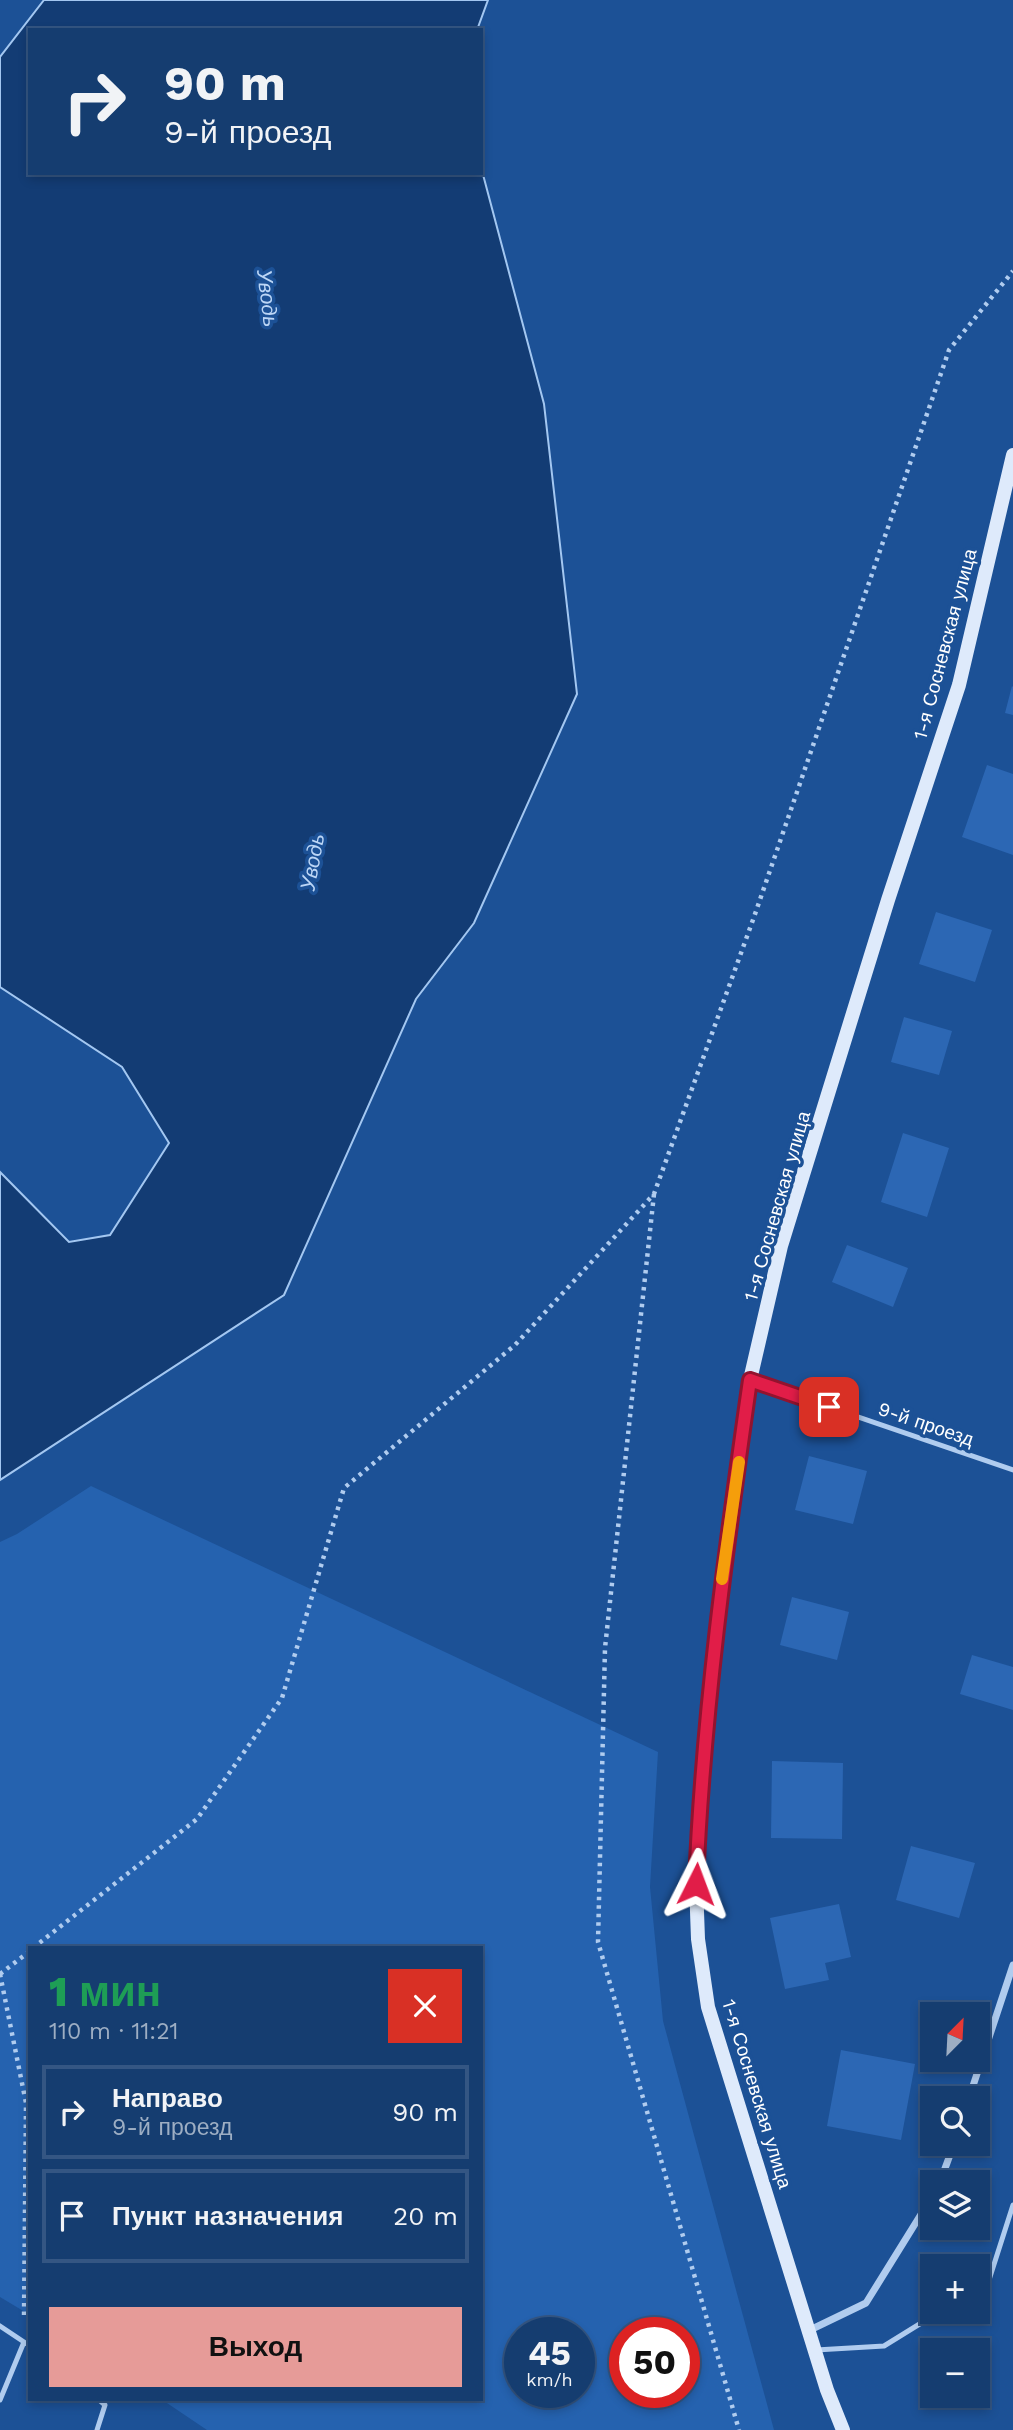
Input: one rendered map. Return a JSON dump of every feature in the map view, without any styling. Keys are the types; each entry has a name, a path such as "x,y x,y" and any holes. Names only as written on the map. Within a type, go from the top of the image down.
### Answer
{"main road":[{"name":"1-я Сосневская улица","path":"843,2430 827,2390 708,2007 698,1939 698,1824 723,1572 750,1380 781,1246 888,900 959,685 1013,455"}],"street":[{"path":"973,2086 1013,1965"},
{"path":"810,2330 866,2303 920,2215"}],"lane":[{"name":"9-й проезд","path":"750,1380 1013,1470"},
{"path":"990,2277 1013,2205"},
{"path":"816,2350 884,2346 920,2324"},
{"path":"0,2326 27,2344 0,2400"},
{"path":"97,2430 105,2405 100,2401"}],"path":[{"path":"739,2430 598,1942 605,1648 654,1194 754,917 949,351 1013,271"},
{"path":"36,1946 197,1819 282,1698 344,1488 515,1345 654,1194"},
{"path":"27,2344 26,2103 0,1974 28,1952"}],"shaded area":[{"path":"91,1486 658,1752 650,1887 663,2021 774,2430 207,2430 164,2401 483,2401 483,1946 28,1946 28,2314 0,2297 0,1542"}],"water":[{"name":"Уводь","path":"44,0 488,0 478,28 28,28 28,175 483,175 544,404 577,694 474,923 416,999 284,1295 0,1480 0,1172 69,1242 110,1235 169,1143 122,1067 0,987 0,57"}],"building":[{"path":"1013,687 1013,715 1005,713"},
{"path":"987,765 1013,774 1013,855 962,837"},
{"path":"936,912 992,930 975,982 919,964"},
{"path":"904,1017 952,1031 939,1075 891,1062"},
{"path":"903,1133 949,1148 927,1217 881,1202"},
{"path":"847,1245 908,1268 893,1307 832,1282"},
{"path":"809,1456 867,1471 853,1524 795,1510"},
{"path":"792,1597 849,1612 837,1660 780,1645"},
{"path":"972,1655 1013,1667 1013,1710 960,1694"},
{"path":"772,1761 843,1763 842,1839 771,1838"},
{"path":"911,1846 975,1863 959,1918 896,1900"},
{"path":"839,1904 851,1957 825,1963 829,1980 785,1989 770,1918"},
{"path":"841,2050 915,2064 901,2140 827,2126"}],"slow traffic":[{"path":"722,1579 739,1462"}],"route":[{"path":"696,1884 698,1824 714,1656 750,1380 829,1407"}]}
